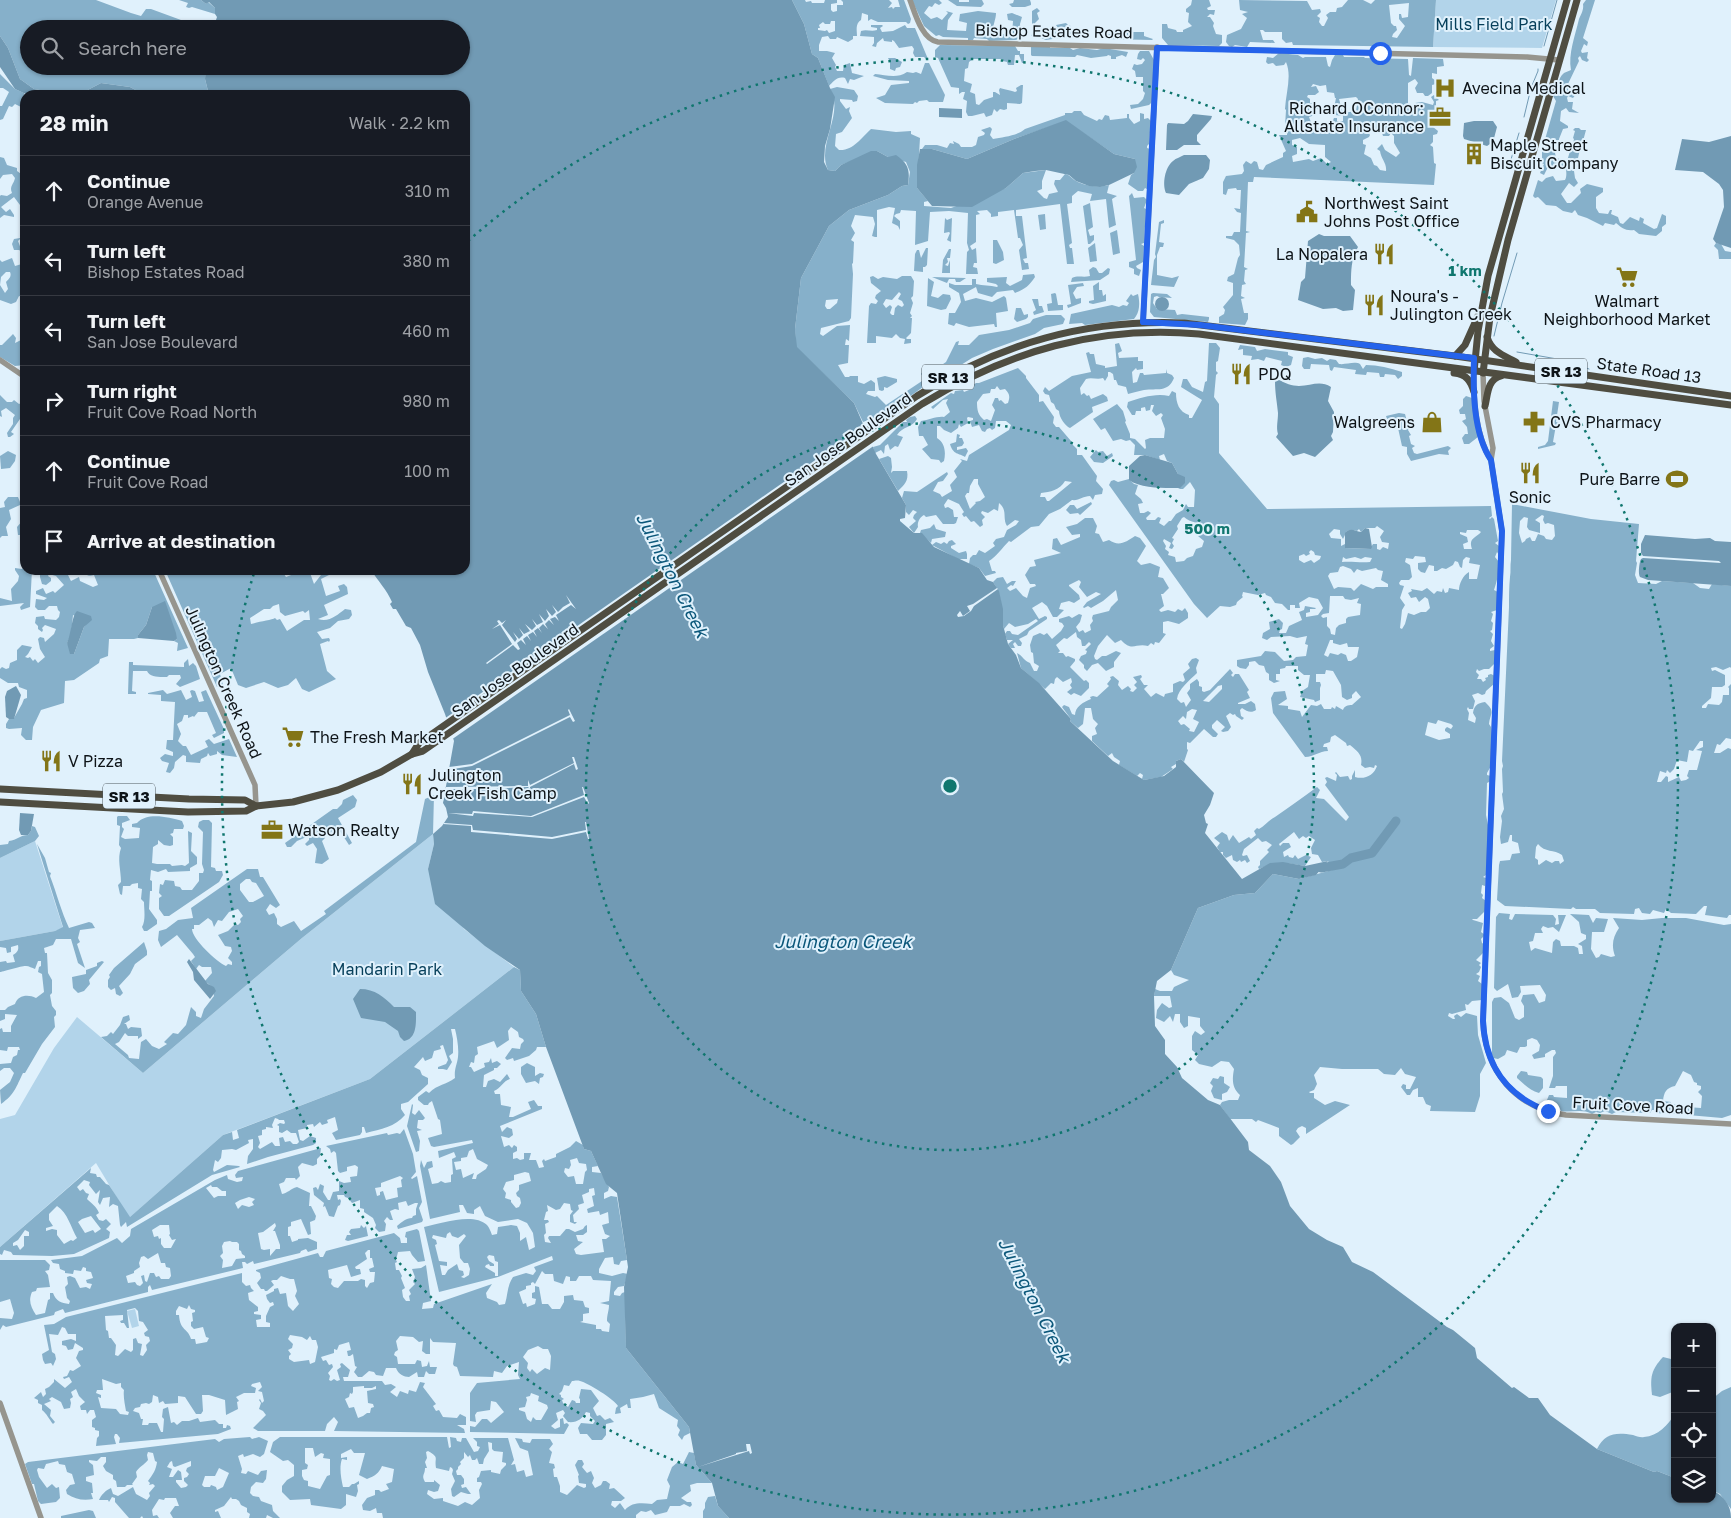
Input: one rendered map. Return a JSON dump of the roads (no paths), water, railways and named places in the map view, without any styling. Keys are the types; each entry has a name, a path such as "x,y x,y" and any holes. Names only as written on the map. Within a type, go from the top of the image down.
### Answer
{"main road":[{"path":"1474,372 1474,358 1488,276 1567,0"},
{"path":"1483,373 1493,298 1577,0"},
{"path":"1508,206 1517,208"},
{"path":"1499,237 1508,240"},
{"path":"1455,356 1465,346 1482,306"},
{"path":"1094,337 1096,333 1139,328 1143,322"},
{"name":"San Jose Boulevard","path":"0,802 188,812 246,811 256,806 293,802 338,790 381,772 412,754 423,751 438,736 917,396 959,371 1014,347 1092,327 1143,322 1207,326 1474,358"},
{"path":"1183,333 1187,328 1203,328 1207,326"},
{"name":"San Jose Boulevard","path":"438,736 938,394 992,366 1036,350 1094,337 1136,333 1183,333 1262,342 1483,373"},
{"path":"1487,336 1490,346 1495,351 1522,366"},
{"path":"1262,342 1294,340 1302,337"},
{"path":"1300,348 1308,344 1335,341"},
{"name":"State Road 13","path":"1474,358 1731,396"},
{"path":"1381,360 1384,363 1460,373 1469,381 1474,392"},
{"name":"State Road 13","path":"1483,373 1728,405"},
{"path":"1485,406 1491,382 1504,376"},
{"path":"1585,385 1599,377"},
{"path":"1632,392 1638,387 1647,384"},
{"path":"1728,405 1731,396"},
{"name":"San Jose Boulevard","path":"0,789 189,799 245,800 256,806"},
{"path":"52,805 53,792"},
{"path":"188,812 189,799"}],"street":[{"name":"Bishop Estates Road","path":"910,0 926,35 934,42 1157,48"},
{"path":"1143,322 1157,48 1470,55 1559,60"},
{"path":"0,360 20,374"},
{"path":"1474,372 1475,406 1485,451 1491,460"},
{"path":"1483,373 1482,386 1493,448 1491,460"},
{"name":"Fruit Cove Road","path":"1491,460 1502,531 1483,1021 1486,1047 1492,1064 1513,1091 1530,1103 1548,1111 1566,1115 1731,1124"},
{"name":"Julington Creek Road","path":"161,575 255,785 256,806"},
{"path":"0,1403 41,1518"}],"water":[{"name":"Julington Creek","path":"201,0 792,0 804,24 812,54 818,58 835,97 825,146 824,162 828,170 835,171 841,165 871,151 877,151 888,157 896,155 904,162 909,172 908,185 849,210 829,226 801,278 795,329 797,347 854,403 876,454 906,505 905,518 900,519 900,521 914,533 922,533 934,547 979,568 987,580 993,582 999,591 1003,609 1003,625 1008,644 1016,655 1021,668 1039,683 1071,719 1070,721 1113,761 1144,780 1164,776 1176,767 1176,761 1181,759 1214,793 1204,815 1208,824 1205,833 1242,879 1270,863 1283,862 1305,866 1328,861 1316,875 1299,879 1273,874 1255,893 1234,895 1198,908 1171,970 1157,981 1154,996 1155,1026 1165,1040 1165,1054 1177,1067 1182,1078 1208,1100 1220,1105 1248,1142 1249,1150 1270,1166 1281,1182 1290,1206 1309,1229 1343,1247 1352,1262 1373,1272 1453,1330 1475,1348 1477,1358 1512,1388 1514,1387 1529,1398 1538,1398 1550,1415 1597,1449 1654,1472 1657,1471 1671,1476 1671,1503 1716,1503 1716,1492 1726,1501 1730,1509 1731,1518 729,1518 718,1506 712,1483 696,1465 689,1427 626,1348 624,1287 628,1267 617,1193 606,1184 591,1151 584,1149 546,1047 536,1014 521,991 520,970 485,946 435,904 428,869 434,844 433,834 448,817 443,803 454,741 420,645 411,628 406,626 396,609 393,609 390,604 392,602 390,598 374,575 470,575 470,90 208,90 205,79 205,75 470,75 470,20 216,20 215,8 209,2 206,4"},
{"path":"0,36 8,48 20,79 34,89 40,90 20,91 15,89 0,67"},
{"path":"101,83 130,87 136,90 88,90"},
{"path":"939,108 962,109 962,118 939,117"},
{"path":"1193,114 1212,116 1197,135 1197,141 1201,145 1184,145 1177,150 1166,150 1168,123 1184,124"},
{"path":"1066,120 1114,154 1135,159 1137,167 1134,173 1109,185 1100,187 1089,186 1076,181 1069,175 1046,170 1023,173 1006,188 972,207 932,206 917,188 917,165 920,149 932,149 967,159"},
{"path":"1493,121 1497,127 1493,142 1487,146 1464,139 1464,123"},
{"path":"1731,136 1731,248 1716,243 1713,239 1724,207 1723,190 1719,184 1703,172 1675,170 1682,139 1709,142"},
{"path":"1184,155 1206,155 1210,160 1209,169 1203,178 1189,184 1179,195 1166,193 1164,181 1166,171 1174,160"},
{"path":"1319,234 1324,236 1350,236 1358,247 1351,270 1351,285 1355,290 1353,310 1323,309 1298,300 1301,282 1305,278 1308,241"},
{"path":"1159,297 1165,297 1169,304 1165,311 1159,311 1155,307 1155,301"},
{"path":"1279,380 1296,386 1323,384 1331,387 1328,401 1334,412 1331,436 1333,440 1315,457 1304,453 1293,456 1276,437 1278,434 1278,413 1275,381"},
{"path":"1145,455 1172,463 1178,474 1185,477 1185,483 1180,488 1161,488 1140,485 1129,480 1129,466 1140,456"},
{"path":"1365,528 1369,529 1371,549 1345,548 1345,533 1347,531 1361,532"},
{"path":"1645,535 1695,539 1710,538 1715,541 1731,542 1731,586 1648,580 1640,577 1639,566 1643,558 1721,563 1719,561 1643,556 1641,544"},
{"path":"165,601 177,639 174,641 138,638 138,635 146,625 152,607"},
{"path":"77,611 91,616 92,620 84,627 74,654 70,654 67,643"},
{"path":"16,686 21,695 14,719 9,719 6,717 5,697 7,691"},
{"path":"20,813 34,814 31,831 28,835 21,835 19,830"},
{"path":"189,959 208,984 214,987 216,991 210,999 194,980 193,972 187,962"},
{"path":"360,989 370,990 379,994 394,1007 410,1007 416,1012 414,1034 404,1041 398,1031 385,1022 361,1018 353,999"}],"waterway":[{"path":"1544,46 1557,0"},
{"path":"1524,117 1538,69"},
{"path":"1509,166 1519,133"},
{"path":"1494,336 1517,253"},
{"path":"1517,352 1563,360 1589,369"},
{"path":"1321,868 1343,864 1351,858 1372,853 1396,821"}],"place":[{"name":"Avecina Medical","path":"1445,88"},
{"name":"Richard OConnor: Allstate Insurance","path":"1440,117"},
{"name":"Maple Street Biscuit Company","path":"1474,154"},
{"name":"Northwest Saint Johns Post Office","path":"1307,212"},
{"name":"La Nopalera","path":"1384,254"},
{"name":"Walmart Neighborhood Market","path":"1627,277"},
{"name":"Noura's - Julington Creek","path":"1374,305"},
{"name":"PDQ","path":"1241,374"},
{"name":"Walgreens","path":"1432,422"},
{"name":"CVS Pharmacy","path":"1534,422"},
{"name":"Sonic","path":"1530,473"},
{"name":"Pure Barre","path":"1677,479"},
{"name":"The Fresh Market","path":"293,737"},
{"name":"V Pizza","path":"51,761"},
{"name":"Julington Creek Fish Camp","path":"412,784"},
{"name":"Watson Realty","path":"272,830"}],"park label":[{"name":"Mills Field Park","path":"1494,24"},
{"name":"Mandarin Park","path":"387,969"}]}
